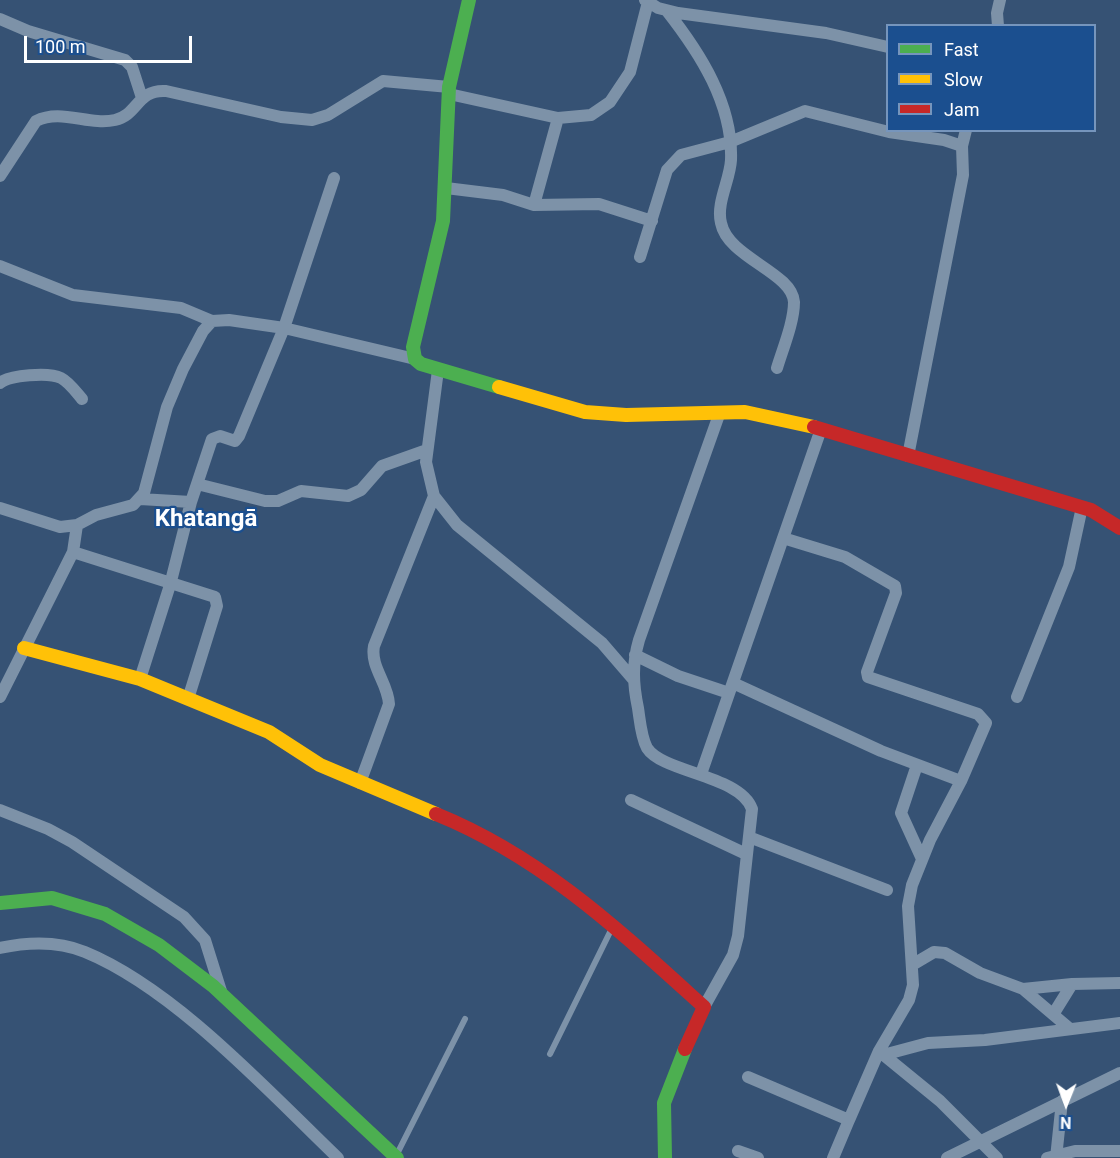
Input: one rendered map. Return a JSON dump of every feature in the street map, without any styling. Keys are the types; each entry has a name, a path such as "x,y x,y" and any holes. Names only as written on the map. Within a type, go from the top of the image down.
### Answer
{"street":[{"path":"415,359 413,347 440,242 446,188 449,91 469,0"},
{"path":"998,24 1000,0"},
{"path":"0,176 36,121 58,116 113,121 124,117 142,98 153,91 166,91 281,117 312,120 328,115 378,82 449,91 558,118 591,115 601,110 617,94 630,72 647,1 667,11 826,33 886,47"},
{"path":"667,11 696,47 723,110 730,142 730,171 720,213 723,229 732,244 783,283 793,297 793,308 777,368"},
{"path":"0,19 28,31 125,60 132,67 142,98"},
{"path":"640,257 667,170 675,159 688,152 730,142 805,111 886,131"},
{"path":"534,205 558,118"},
{"path":"889,132 944,140 962,146"},
{"path":"908,456 926,350 963,175 962,146 966,132"},
{"path":"140,678 170,585 191,502 212,439 220,436 233,441 238,438 284,328 333,178"},
{"path":"446,188 503,195 534,205 599,204 652,220"},
{"path":"0,266 73,295 181,308 212,321 229,320 284,328 415,359 421,364 438,370 602,414 745,412 821,429 1048,499 1082,507 1098,513 1120,528"},
{"path":"0,508 60,527 76,525 96,515 133,505 140,499 153,462 167,407 202,331 212,321"},
{"path":"438,370 427,450 428,474 434,496 458,525 602,643 633,679"},
{"path":"0,383 14,376 57,377 65,381 82,399"},
{"path":"665,1158 664,1104 670,1083 704,1007 733,956 742,916 746,854 752,816 750,804 746,798 701,774 666,761 647,748 633,679 635,655 720,412"},
{"path":"701,774 821,429"},
{"path":"197,484 266,501 278,501 301,490 348,496 361,490 382,466 427,450"},
{"path":"360,783 389,704 388,690 374,660 374,646 434,496"},
{"path":"140,499 191,502"},
{"path":"1017,697 1069,567 1082,507"},
{"path":"0,697 73,552 76,525"},
{"path":"783,538 845,557 895,586 895,596 867,675 983,717 985,728 921,859 909,906 913,985 909,1000 881,1053 833,1158"},
{"path":"73,552 170,585 213,596 217,602 188,699"},
{"path":"24,648 140,678 269,732 320,765 478,831 528,860 613,925 704,1007"},
{"path":"635,655 678,676 731,688 961,781"},
{"path":"917,765 901,810 903,820 921,859"},
{"path":"631,800 746,854"},
{"path":"0,810 48,829 72,842 184,917 205,940 222,995"},
{"path":"749,837 887,890"},
{"path":"0,903 16,897 43,896 76,902 140,933 198,973 396,1157"},
{"path":"0,948 18,944 64,946 85,952 119,970 180,1011 339,1158"},
{"path":"912,966 931,954 941,952 980,973 1023,989 1069,1028"},
{"path":"1023,989 1072,984 1120,983"},
{"path":"1054,1013 1072,984"},
{"path":"881,1053 928,1043 985,1040 1120,1023"},
{"path":"881,1053 940,1101 997,1158"},
{"path":"947,1158 1120,1073"},
{"path":"748,1077 849,1120"},
{"path":"1062,1101 1053,1157 1075,1151 1120,1151"},
{"path":"738,1151 758,1158"}],"lane":[{"path":"550,1054 613,925"},
{"path":"396,1157 465,1019"}],"traffic: fast":[{"path":"469,0 449,87 443,221 413,347 415,359 421,364 499,387"},
{"path":"0,903 52,898 105,914 159,945 213,986 397,1158"},
{"path":"665,1158 664,1103 685,1049"}],"traffic: slow":[{"path":"499,387 585,412 626,415 745,412 814,427"},
{"path":"24,648 140,679 269,732 320,765 436,814"}],"traffic: jam":[{"path":"814,427 1091,510 1120,528"},
{"path":"436,814 475,832 545,874 610,924 704,1007 685,1049"}],"district":[{"name":"Khatangā","path":"206,520"}]}
